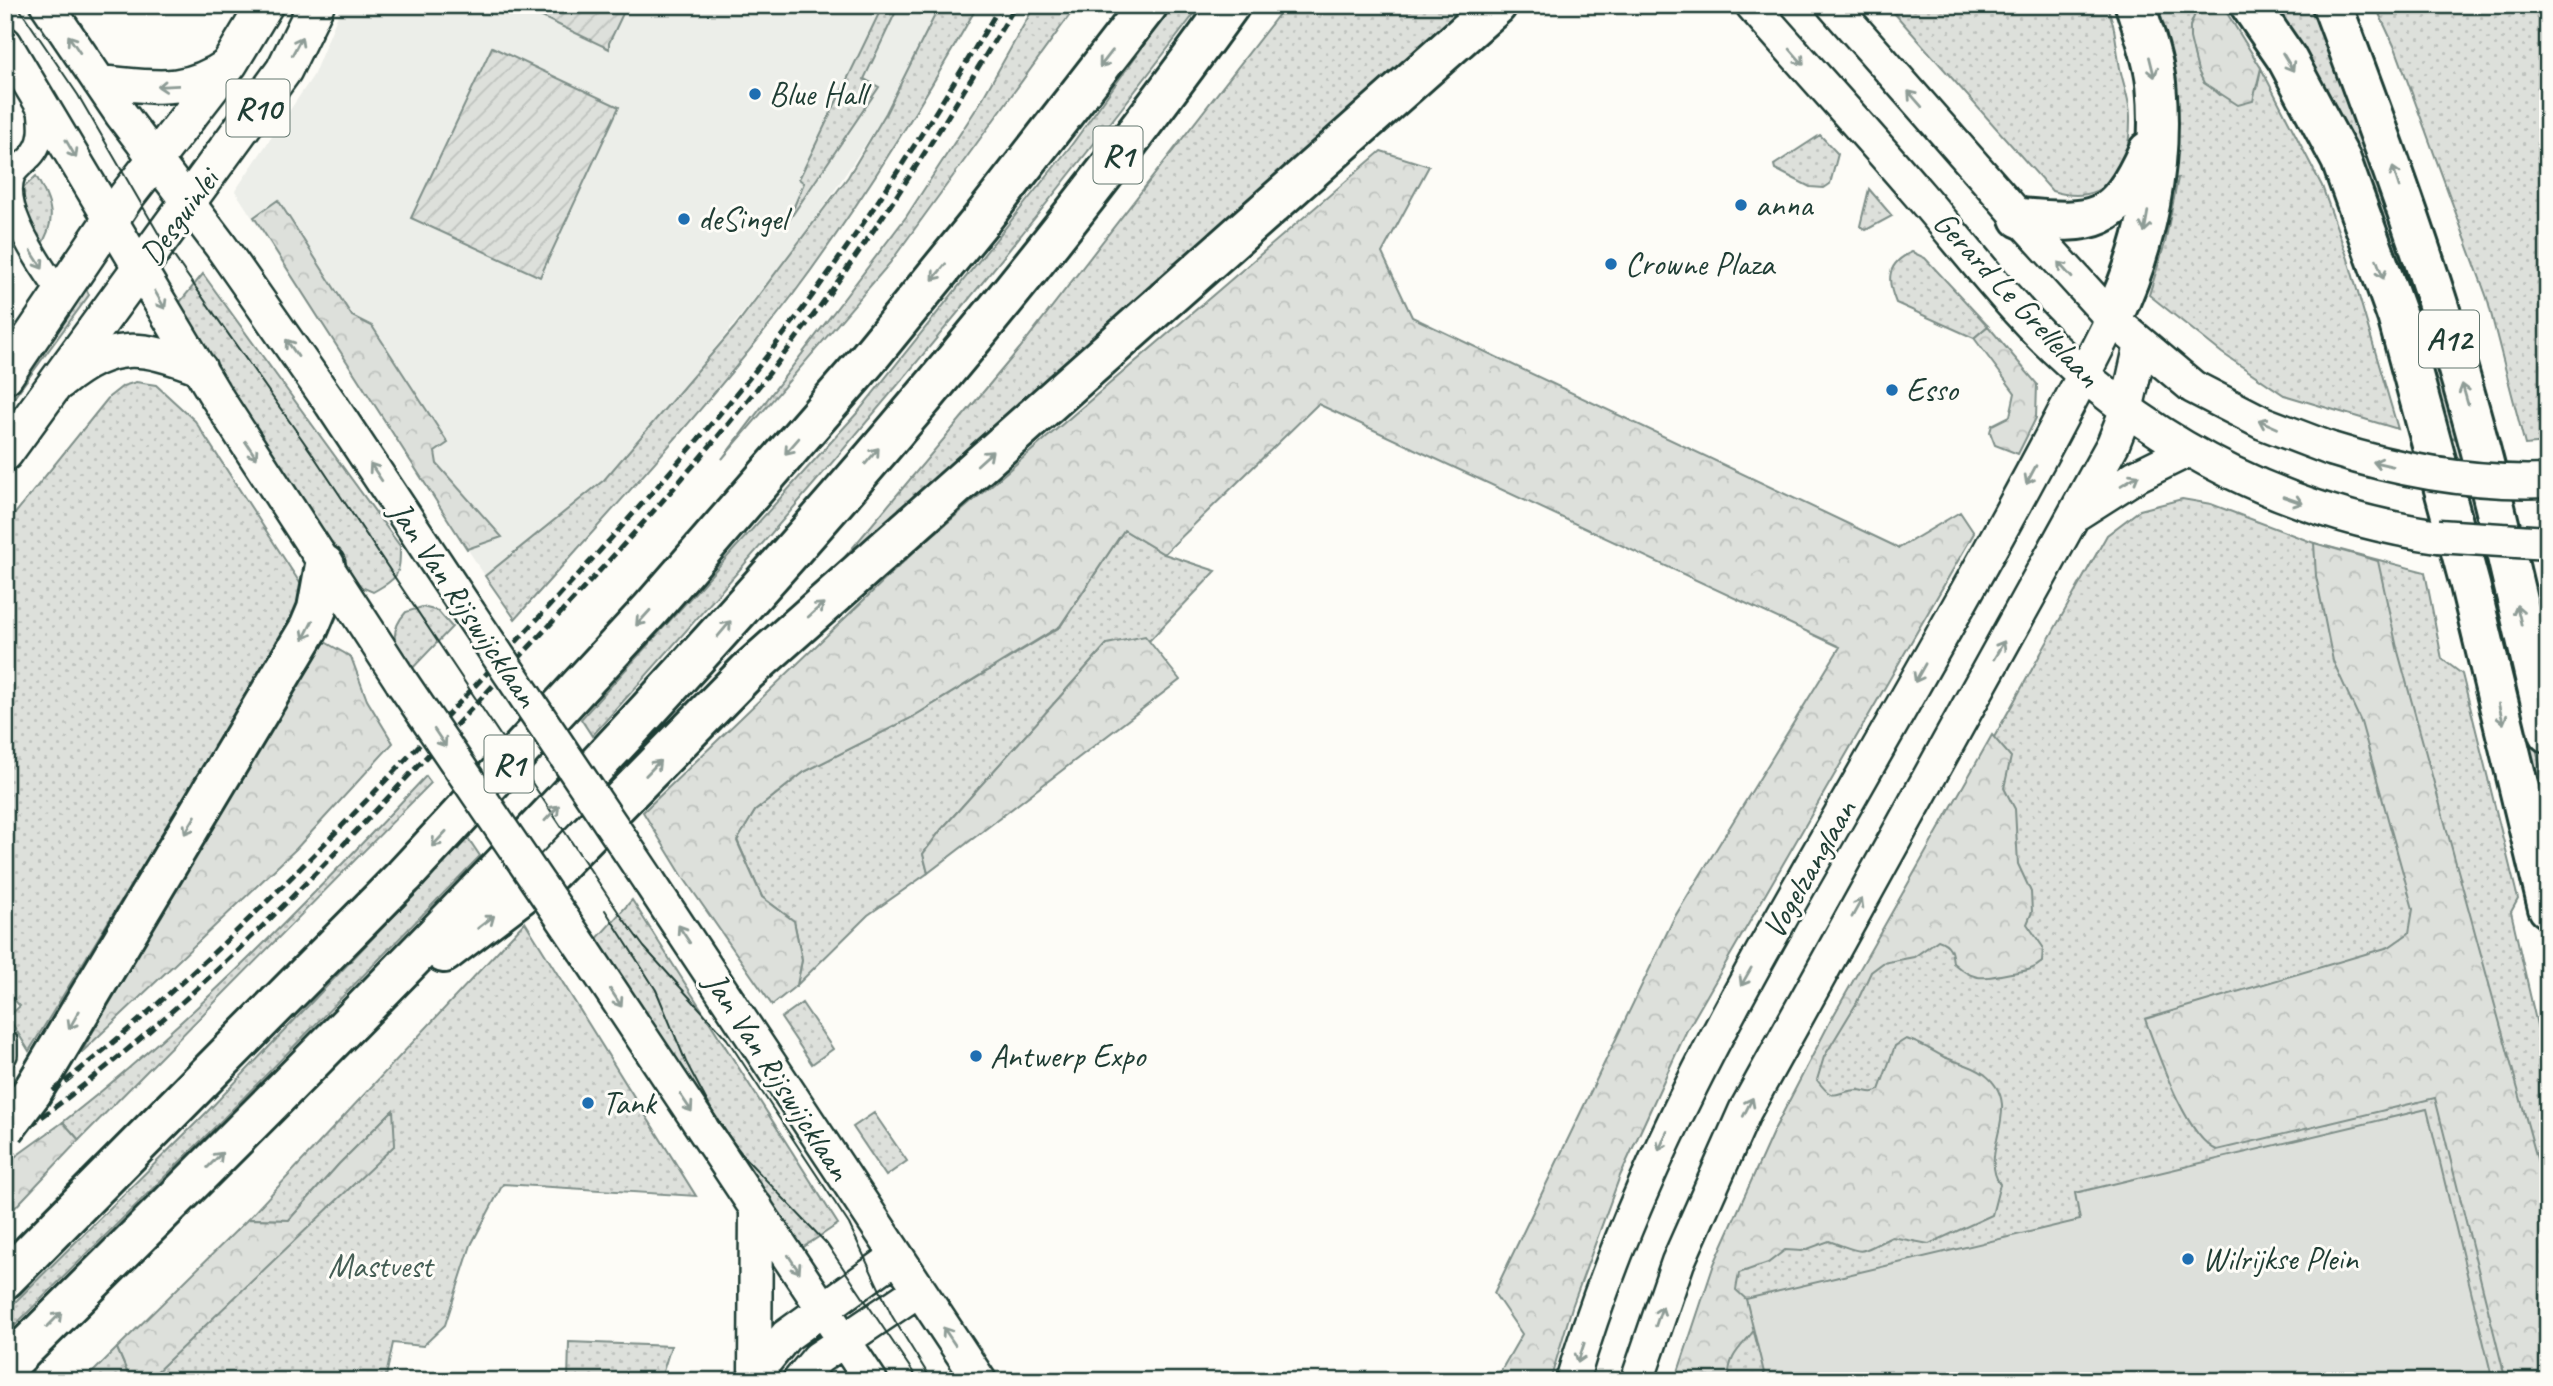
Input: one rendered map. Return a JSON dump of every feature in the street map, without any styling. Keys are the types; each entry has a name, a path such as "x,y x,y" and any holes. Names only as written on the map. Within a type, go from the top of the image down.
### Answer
{"highway":[{"name":"R1","path":"5,1279 404,876 650,610 867,360 982,219 1148,5"},
{"name":"R1","path":"5,1368 353,1022 710,646 1003,302 1180,75 1230,5"},
{"path":"1003,302 1075,248 1260,5"},
{"path":"353,1022 551,873 747,672 1497,5"},
{"path":"2112,319 2143,242 2158,130 2155,82 2134,5"},
{"name":"A12","path":"2250,5 2287,59 2341,160 2397,316 2470,585 2548,908"},
{"name":"A12","path":"2332,5 2382,136 2449,337 2542,687 2548,733"},
{"path":"2020,218 2077,221 2094,218 2109,211 2126,195 2158,130"},
{"path":"5,1128 32,1092 303,640 317,609 325,565"}],"main road":[{"name":"Desguinlei","path":"5,376 112,220 230,63 265,5"},
{"name":"Desguinlei","path":"5,453 284,70 316,5"}],"street":[{"name":"Jan Van Rijswijcklaan","path":"47,5 99,82 331,404 980,1381"},
{"name":"Gerard Le Grellelaan","path":"1752,5 2052,347 2126,411 2187,451 2263,489 2329,512 2438,536 2548,543"},
{"name":"Gerard Le Grellelaan","path":"1833,5 2112,319 2193,387 2263,423 2380,464 2438,475 2548,481"},
{"path":"5,43 36,90 200,368 325,565 871,1381"},
{"path":"99,82 176,86 205,80 230,63"},
{"path":"36,90 41,118 41,139 37,150 9,175 13,206 22,234 60,293"},
{"name":"Vogelzanglaan","path":"1572,1381 1631,1214 1692,1079 2084,375 2112,319"},
{"name":"Vogelzanglaan","path":"1637,1381 1678,1262 1745,1111 1965,709 2077,513 2126,411 2141,344"},
{"name":"Desguinlei","path":"55,387 93,359 129,349 157,352 200,368"},
{"path":"2077,513 2136,475 2187,451"},
{"path":"5,1041 5,1055"},
{"path":"755,1377 756,1207"},
{"path":"755,1377 786,1336 897,1256"},
{"path":"799,1381 812,1363 843,1338 919,1290"}],"shaded area":[{"path":"342,5 940,5 886,113 803,238 661,415 604,480 485,576 235,191 313,76"}],"green space":[{"path":"517,5 627,5 609,43 609,49"},
{"path":"883,5 899,5 864,79 879,87 787,223 804,183 799,179"},
{"path":"940,5 978,5 912,117 842,226 792,296 726,379 515,619 485,576 604,480 734,328 848,177 886,113"},
{"path":"1035,5 1077,5 890,263 722,459 906,217 980,103"},
{"path":"1173,5 1201,5 980,286 828,468 592,736 581,719 858,412 1070,147"},
{"path":"1286,5 1468,5 829,576 1020,348"},
{"path":"1887,5 2106,5 2114,28 2130,116 2126,151 2121,166 2112,179 2102,188 2088,193 2071,195 2052,191"},
{"path":"2153,5 2222,5 2225,10 2204,8 2195,14 2192,36 2199,68 2219,95 2257,89 2261,68 2322,186 2348,259 2398,429 2284,395 2222,353 2149,295 2165,243 2178,178 2169,180"},
{"path":"2271,5 2310,5 2418,299 2460,441 2449,436 2410,303 2372,189"},
{"path":"2375,5 2548,5 2548,443 2525,445 2487,298 2396,50"},
{"path":"2204,8 2225,10 2261,68 2253,101 2238,105 2204,83 2198,71 2190,38 2190,26 2195,14"},
{"path":"492,47 619,107 540,277 411,218"},
{"path":"1820,135 1838,154 1830,184 1824,188 1810,187 1775,169 1774,165"},
{"path":"1381,151 1429,166 1382,253 1412,317 1899,548 1960,512 1974,533 1686,1032 1620,1176 1572,1307 1550,1381 1495,1381 1522,1334 1494,1293 1674,918 1840,647 1318,404 1164,554 1124,530 1060,626 909,719 804,772 755,811 737,841 762,897 794,921 802,960 797,985 772,1005 683,877 643,812 918,548"},
{"path":"36,176 51,212 49,229 39,249 19,192"},
{"path":"1869,189 1892,216 1866,230 1860,226"},
{"path":"278,200 352,316 372,326 448,443 435,452 437,464 502,537 467,549 254,217"},
{"path":"1912,252 1925,258 1988,326 1974,338 1896,303 1891,286 1891,273 1898,261"},
{"path":"203,274 400,546 396,575 373,592 352,583 175,308"},
{"path":"83,281 89,295 5,410 5,400"},
{"path":"1988,326 2037,384 2036,418 2018,454 1995,445 1990,432 1992,425 2010,416 2015,393 1974,338"},
{"path":"136,382 156,385 195,421 300,583 302,606 29,1051 8,1017 20,1006 5,990 5,526 109,397 123,386"},
{"path":"2182,499 2211,504 2314,543 2425,572 2442,659 2462,674 2518,899 2511,912 2548,1073 2548,1381 1676,1381 1855,986 2107,535 2140,510"},
{"path":"1124,530 1164,554 1216,571 1149,641 1107,644 941,830 923,854 928,873 868,915 797,985 802,960 794,921 762,897 737,840 755,811 804,772 909,719 1060,627"},
{"path":"2314,543 2378,561 2397,648 2548,1199 2548,1381 2506,1381 2435,1098 2217,1150 2205,1142 2184,1112 2145,1019 2389,947 2409,933 2413,909 2361,722 2333,661 2316,576"},
{"path":"2485,578 2497,579 2548,800 2548,840"},
{"path":"422,607 438,611 452,627 410,671 397,649 396,628 406,612"},
{"path":"1145,636 1180,680 928,873 923,854 941,830 1107,644"},
{"path":"325,642 351,657 367,700 393,743 296,849 81,1053 259,734"},
{"path":"1992,735 2011,757 2004,788 2015,809 2018,864 2031,892 2032,912 2027,924 2043,947 2042,962 2023,971 1987,977 1974,976 1953,963 1950,949 1938,940 1914,957 1883,963 1871,972 1856,1004 1824,1057 1817,1080 1823,1088 1835,1095 1857,1090 1879,1090 1895,1046 1906,1039 1984,1074 1996,1087 2002,1114 1994,1157 1994,1171 2000,1184 1992,1215 1929,1244 1892,1237 1862,1251 1829,1241 1802,1251 1785,1250 1768,1263 1739,1273 1736,1290 1759,1311 1754,1329 1733,1359 1729,1369 1729,1381 1675,1381 1714,1264 1774,1130 1831,1020"},
{"path":"426,776 431,783 79,1140 63,1122 206,999 296,912"},
{"path":"468,838 480,856 221,1121 5,1335 5,1312 207,1112"},
{"path":"632,900 838,1224 796,1252 592,944"},
{"name":"Mastvest","path":"525,922 696,1196 503,1184 471,1245 445,1325 423,1346 393,1343 385,1381 147,1381 229,1301 392,1111 339,1164 289,1220 248,1219"},
{"path":"802,1003 833,1049 812,1064 781,1018"},
{"name":"Wilrijkse Plein","path":"2427,1109 2493,1381 1766,1381 1746,1299 2080,1220 2075,1193"},
{"path":"393,1110 395,1145 147,1381 131,1381 117,1348 248,1219 289,1220 339,1164"},
{"path":"874,1113 907,1161 886,1176 853,1127"},
{"path":"63,1122 79,1140 9,1214 5,1212 5,1164"},
{"path":"569,1342 671,1346 660,1381 568,1381"},
{"path":"117,1348 131,1381 84,1381"}],"tram line":[{"path":"17,5 78,95 161,238 311,452 619,913 644,947 727,1039 849,1224 892,1316 932,1381"},
{"path":"605,910 656,990 686,1062 718,1122 746,1159 827,1244 919,1381"}],"railway":[{"path":"5,1127 123,1034 179,985 287,882 443,720 639,508 751,376 819,287 913,148 1001,5"},
{"path":"5,1143 125,1052 236,952 394,791 647,518 763,381 831,291 926,150 1016,5"}],"place":[{"name":"Blue Hall","path":"755,94"},
{"name":"anna","path":"1741,205"},
{"name":"deSingel","path":"684,219"},
{"name":"Crowne Plaza","path":"1611,264"},
{"name":"Esso","path":"1892,390"},
{"name":"Antwerp Expo","path":"976,1056"},
{"name":"Tank","path":"588,1103"},
{"name":"Wilrijkse Plein","path":"2188,1259"}]}
